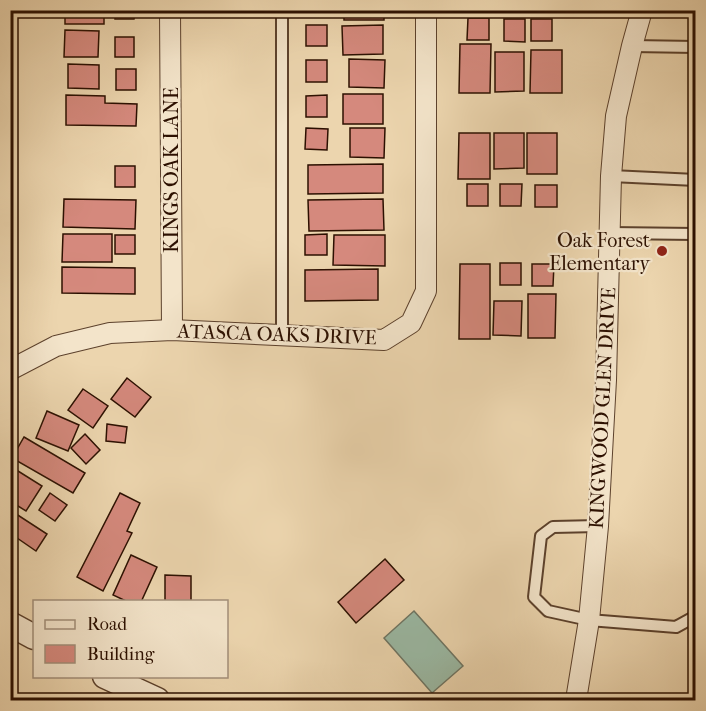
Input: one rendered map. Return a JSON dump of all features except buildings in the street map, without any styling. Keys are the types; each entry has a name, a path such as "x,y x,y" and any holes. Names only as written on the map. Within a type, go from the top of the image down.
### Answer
{"street":[{"name":"KINGS OAK LANE","path":"170,10 172,330"},
{"name":"ATASCA OAKS DRIVE","path":"10,370 56,346 110,333 172,330 384,340 411,323 426,291 426,10"},
{"name":"KINGWOOD GLEN DRIVE","path":"576,700 588,620 598,526 606,380 610,176 616,116 642,10"},
{"path":"10,624 33,636"},
{"path":"109,678 157,700"}],"lane":[{"path":"282,10 282,335"},
{"path":"632,46 696,47"},
{"path":"610,176 696,180"},
{"path":"609,233 696,234"},
{"path":"598,526 553,527 542,536 534,597 548,611 588,620 676,627 696,616"}],"shaded area":[{"path":"414,611 463,666 432,693 384,638"}],"place":[{"name":"Oak Forest Elementary","path":"662,251"}]}
